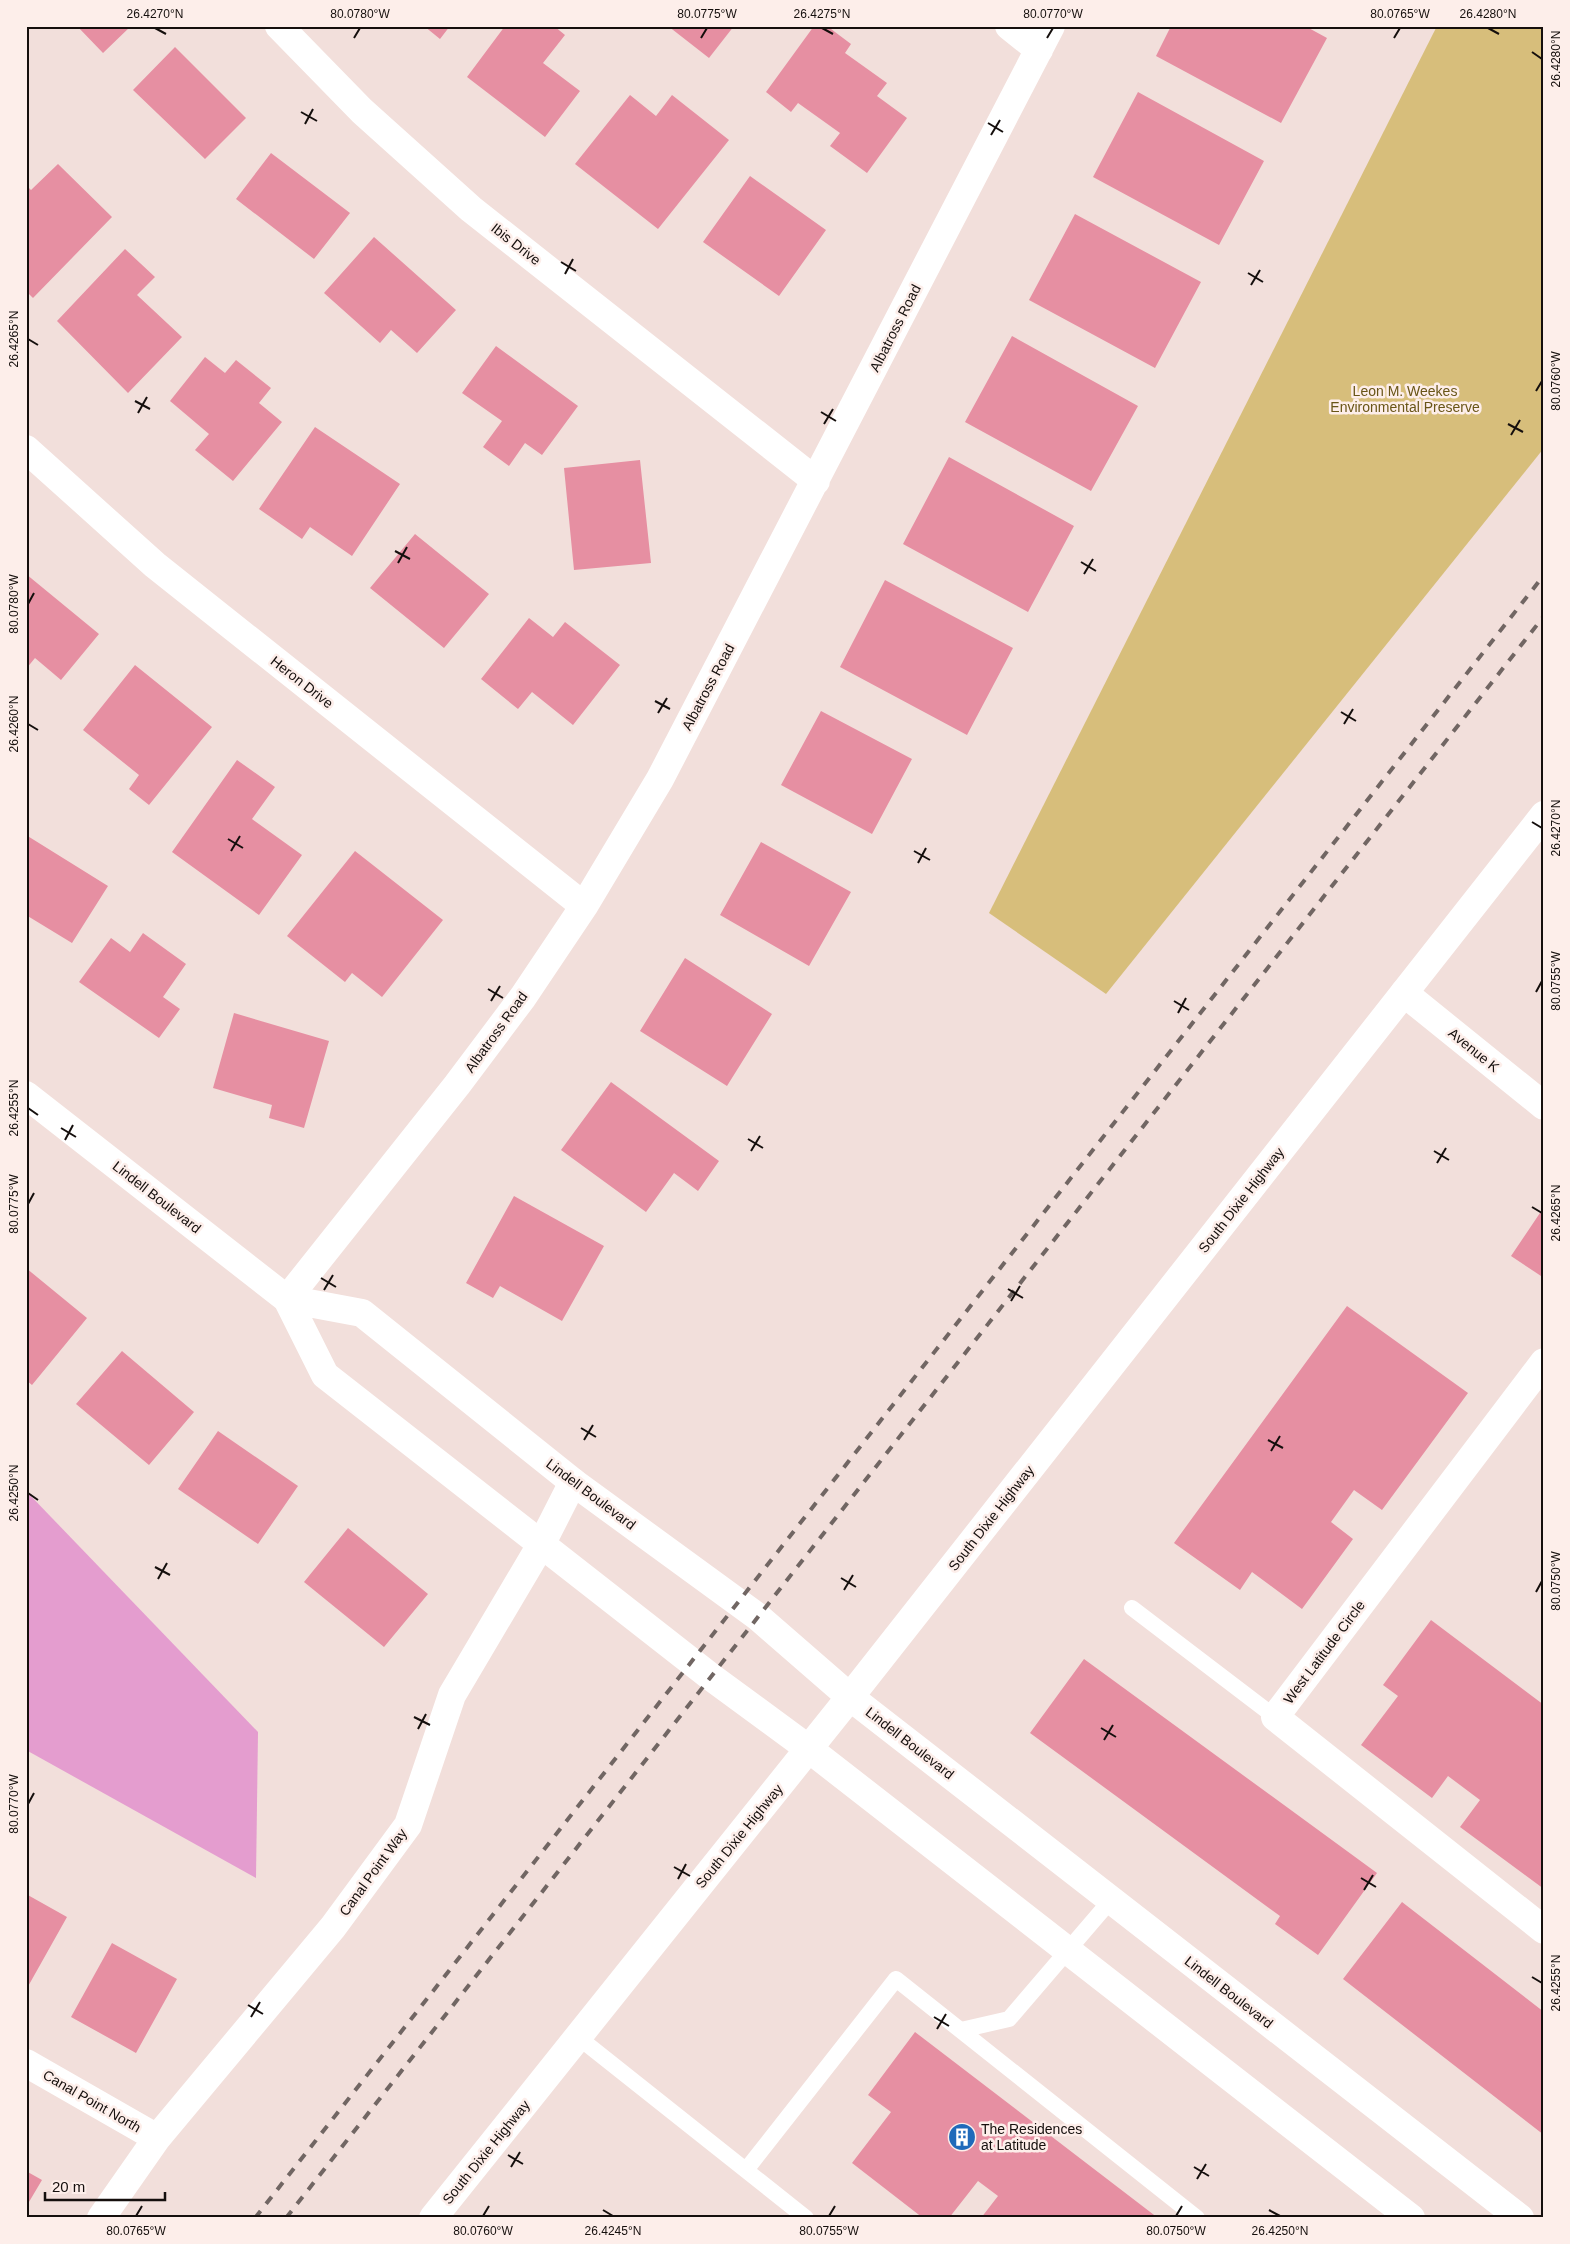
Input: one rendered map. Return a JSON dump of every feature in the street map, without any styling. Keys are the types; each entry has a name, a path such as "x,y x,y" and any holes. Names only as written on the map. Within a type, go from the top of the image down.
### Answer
{"street":[{"name":"Ibis Drive","path":"279,26 362,110 471,208 816,481"},
{"path":"1009,26 1045,38"},
{"name":"Albatross Road","path":"287,1299 457,1086 523,996 584,906 660,779 1045,38"},
{"name":"Heron Drive","path":"26,449 154,565 584,906"},
{"name":"South Dixie Highway","path":"433,2218 809,1749 1544,815"},
{"name":"Avenue K","path":"1404,993 1544,1106"},
{"name":"Lindell Boulevard","path":"26,1094 287,1299 325,1375 711,1677 809,1749 1411,2218"},
{"name":"Lindell Boulevard","path":"287,1299 362,1313 573,1482 758,1616 850,1697 1520,2218"},
{"name":"West Latitude Circle","path":"1544,1362 1275,1717 1544,1930"},
{"name":"Canal Point Way","path":"101,2218 157,2138 332,1926 408,1825 452,1695 542,1543 573,1482"},
{"name":"Canal Point North","path":"26,2063 157,2138"}],"lane":[{"path":"1132,1608 1275,1717"},
{"path":"960,2030 1009,2019 1069,1952 1111,1900"},
{"path":"746,2170 896,1979 1198,2218"},
{"path":"578,2037 806,2218"}],"green space":[{"name":"Leon M. Weekes Environmental Preserve","path":"1437,26 1544,26 1544,448 1106,994 989,913"}],"shaded area":[{"path":"26,1491 258,1732 256,1878 26,1750"}],"building":[{"path":"77,26 131,26 103,53"},
{"path":"424,26 450,26 440,39"},
{"path":"505,26 554,26 565,35 543,63 580,91 545,137 467,77"},
{"path":"668,26 734,26 709,58"},
{"path":"814,26 827,26 851,44 845,53 887,83 877,96 907,118 867,173 830,146 840,133 798,103 791,112 766,92"},
{"path":"1171,26 1305,26 1327,38 1281,123 1156,56"},
{"path":"175,47 246,118 205,159 133,90"},
{"path":"1138,92 1264,161 1219,245 1093,177"},
{"path":"630,95 656,116 672,95 729,140 658,229 575,164"},
{"path":"271,153 350,213 314,259 236,199"},
{"path":"58,164 112,217 33,298 26,291 26,185 31,190"},
{"path":"750,176 826,230 779,296 703,242"},
{"path":"1075,214 1201,282 1155,368 1029,300"},
{"path":"374,237 456,310 417,353 391,330 380,343 324,293"},
{"path":"125,249 155,277 137,295 182,337 128,393 57,321"},
{"path":"1012,336 1138,406 1091,491 965,422"},
{"path":"496,346 578,406 542,455 525,443 509,466 483,447 502,421 462,393"},
{"path":"205,357 225,373 236,360 271,388 259,403 282,422 233,481 195,450 209,434 170,401"},
{"path":"315,427 400,484 352,556 310,527 302,539 259,509"},
{"path":"949,457 1074,526 1028,612 903,544"},
{"path":"640,460 651,563 574,570 564,468"},
{"path":"415,534 489,594 444,648 370,588"},
{"path":"26,574 99,634 61,680 35,658 26,669"},
{"path":"885,580 1013,648 967,735 840,667"},
{"path":"529,618 553,637 565,622 620,665 573,725 532,692 518,709 481,679"},
{"path":"135,665 212,727 149,805 129,789 139,775 83,730"},
{"path":"821,711 912,759 872,834 781,785"},
{"path":"237,760 275,787 252,819 302,855 259,915 172,852"},
{"path":"26,835 108,886 72,943 26,915"},
{"path":"761,842 851,892 809,966 720,915"},
{"path":"355,851 443,920 382,997 352,973 345,982 287,936"},
{"path":"143,933 186,964 163,997 180,1009 159,1038 79,982 111,938 130,952"},
{"path":"685,958 772,1014 727,1086 640,1031"},
{"path":"234,1013 329,1041 304,1128 269,1118 272,1105 213,1088"},
{"path":"611,1082 719,1161 698,1191 674,1173 646,1212 561,1150"},
{"path":"514,1196 604,1246 562,1321 500,1286 493,1298 466,1283"},
{"path":"1544,1207 1544,1278 1511,1256"},
{"path":"26,1268 87,1318 32,1385 26,1380"},
{"path":"1347,1306 1468,1393 1382,1510 1354,1490 1331,1522 1353,1539 1302,1609 1252,1572 1240,1590 1174,1543"},
{"path":"122,1351 194,1412 149,1465 76,1404"},
{"path":"218,1431 298,1486 258,1544 178,1489"},
{"path":"348,1528 428,1594 384,1647 304,1582"},
{"path":"1431,1620 1544,1705 1544,1889 1460,1827 1480,1800 1448,1776 1432,1798 1361,1745 1398,1696 1383,1685"},
{"path":"1084,1659 1377,1873 1318,1955 1275,1924 1280,1916 1030,1733"},
{"path":"26,1894 67,1917 26,1990"},
{"path":"1402,1902 1544,2012 1544,2135 1343,1979"},
{"path":"112,1943 177,1979 136,2053 71,2017"},
{"name":"The Residences at Latitude","path":"915,2032 1158,2218 981,2218 998,2196 978,2181 949,2218 923,2218 852,2163 891,2112 868,2095"},
{"path":"26,2171 42,2180 26,2207"}],"railway":[{"path":"255,2218 1544,575"},
{"path":"286,2218 1544,616"}],"place":[{"name":"The Residences at Latitude","path":"962,2137"}]}
